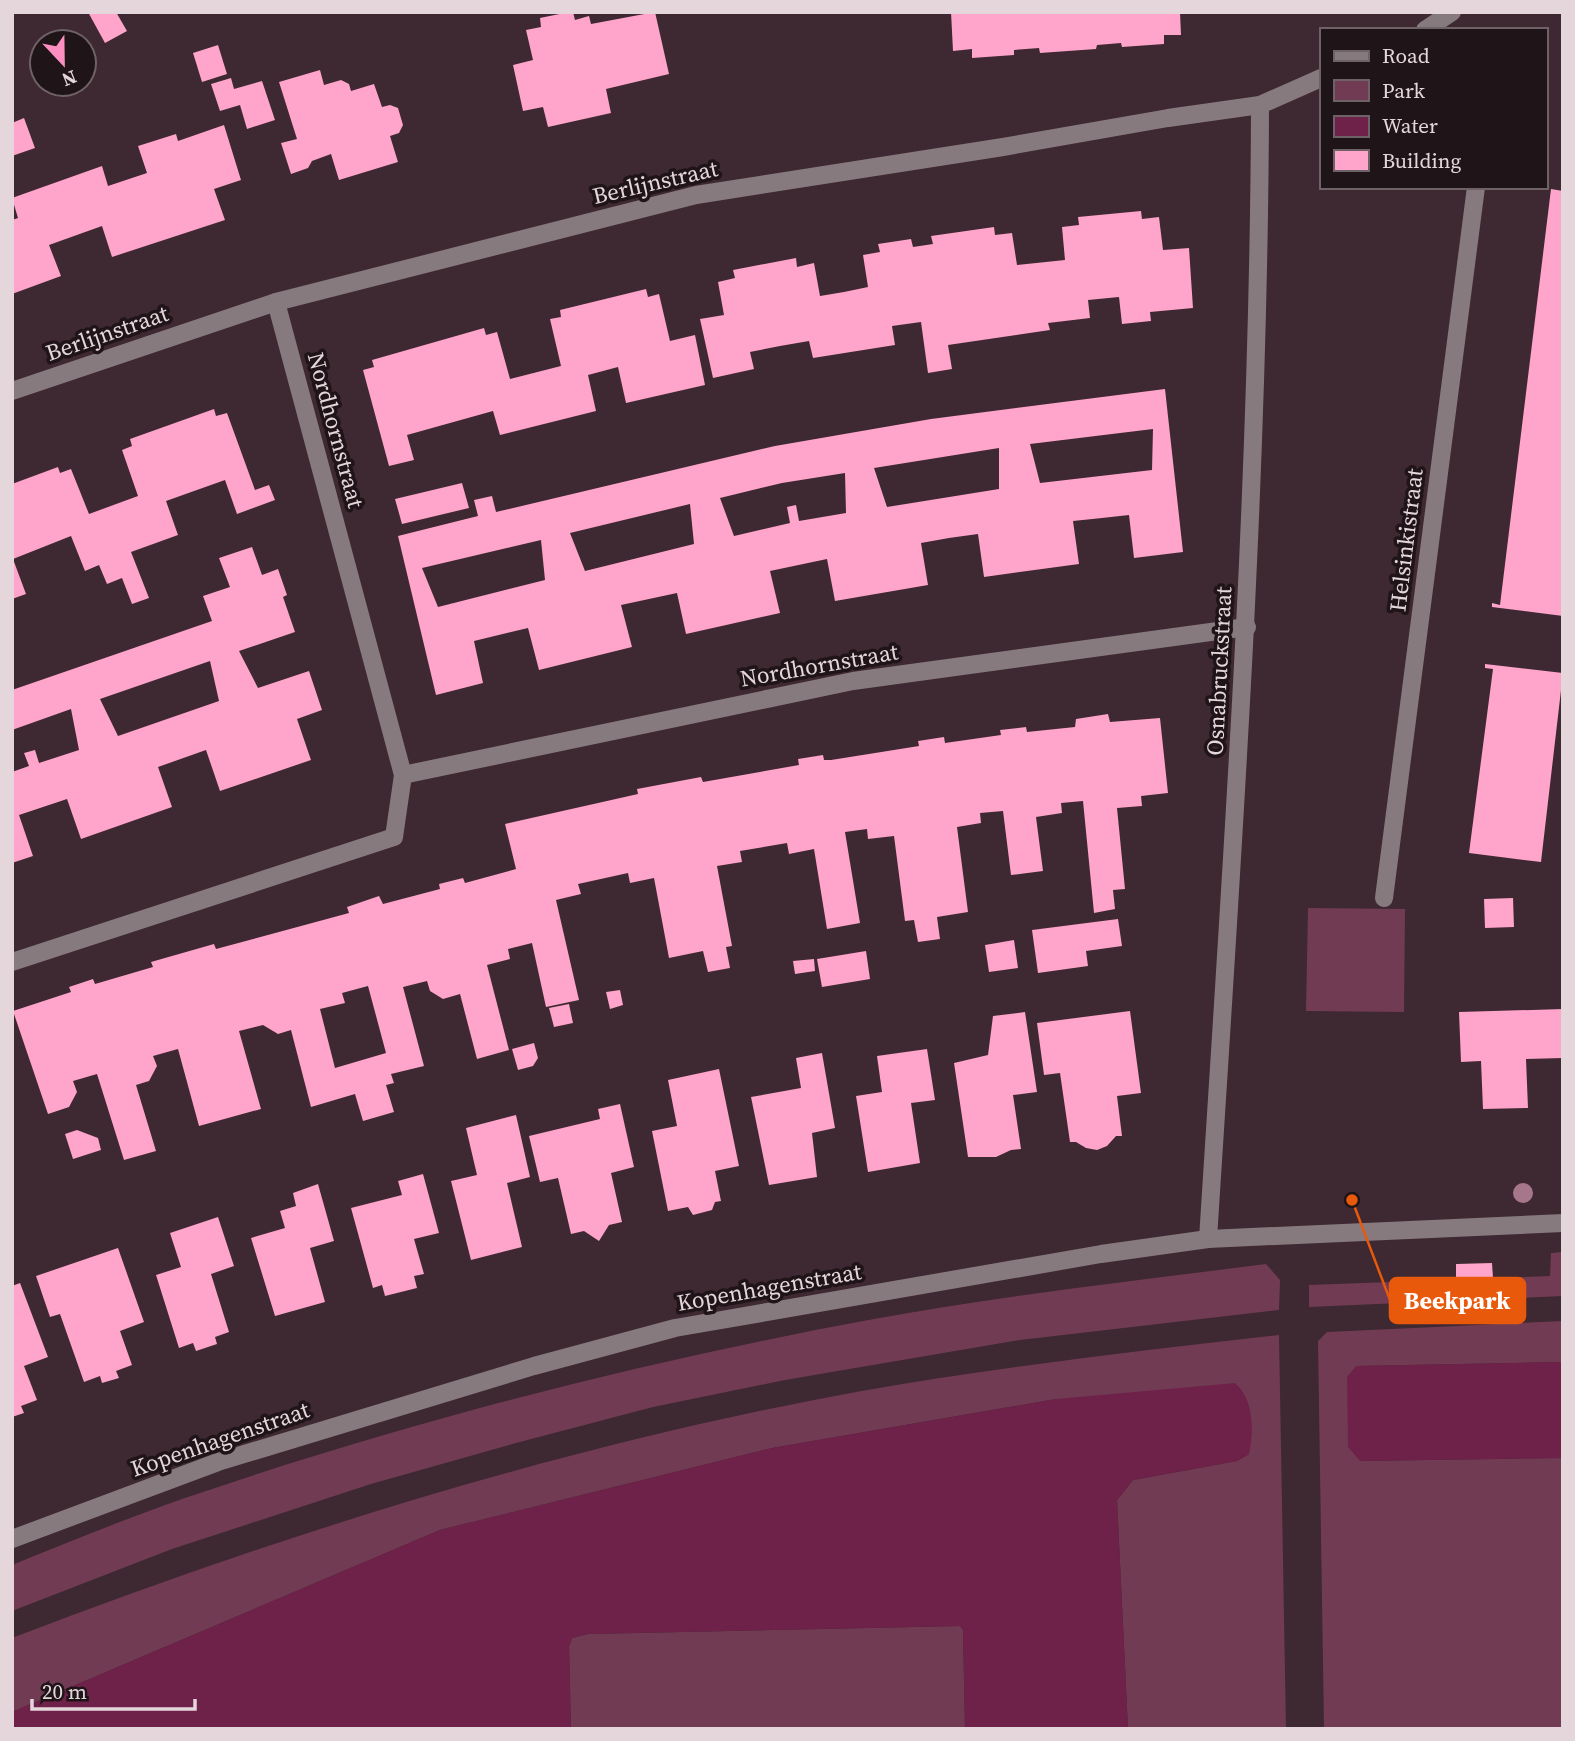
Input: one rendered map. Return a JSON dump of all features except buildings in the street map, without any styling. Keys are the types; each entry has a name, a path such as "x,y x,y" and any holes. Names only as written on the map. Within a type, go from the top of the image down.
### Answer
{"street":[{"path":"1430,28 1452,19"},
{"name":"Berlijnstraat","path":"12,391 276,302 696,195 1260,105 1320,78"},
{"name":"Osnabruckstraat","path":"1208,1239 1247,627 1260,234 1260,105"},
{"name":"Helsinkistraat","path":"1384,898 1476,189"},
{"name":"Nordhornstraat","path":"12,962 394,837 403,775 276,302"},
{"name":"Nordhornstraat","path":"403,775 853,681 1247,627"},
{"name":"Kopenhagenstraat","path":"12,1539 218,1462 534,1366 675,1328 1088,1256 1208,1239 1563,1223"}],"green space":[{"path":"1308,908 1405,909 1404,1012 1306,1011"},
{"path":"1563,1252 1563,1296 1309,1307 1309,1285 1550,1276 1551,1253"},
{"path":"1266,1264 1280,1280 1279,1310 1020,1340 785,1380 653,1407 371,1484 172,1549 12,1611 12,1565 182,1499 352,1444 438,1420 699,1354 874,1319 1021,1296"},
{"path":"1563,1321 1563,1362 1357,1366 1360,1461 1563,1458 1563,1729 1324,1729 1318,1341 1327,1332"},
{"path":"1279,1335 1286,1729 1128,1729 1117,1500 1133,1480 1237,1461 1249,1454 1056,1399 772,1448 440,1530 12,1712 12,1638 219,1563 428,1496 641,1438 856,1392 1014,1367"},
{"path":"960,1626 963,1630 965,1729 571,1729 569,1647 572,1638 588,1634"}],"water":[{"path":"1563,1362 1563,1458 1360,1461 1348,1447 1347,1377 1356,1366"},
{"path":"1235,1383 1246,1398 1251,1416 1249,1454 1237,1461 1133,1480 1117,1500 1128,1729 965,1729 963,1630 960,1626 587,1634 572,1638 569,1647 571,1729 12,1729 12,1712 440,1530 772,1448 1056,1399"}],"place":[{"name":"Beekpark","path":"1352,1200"}]}
